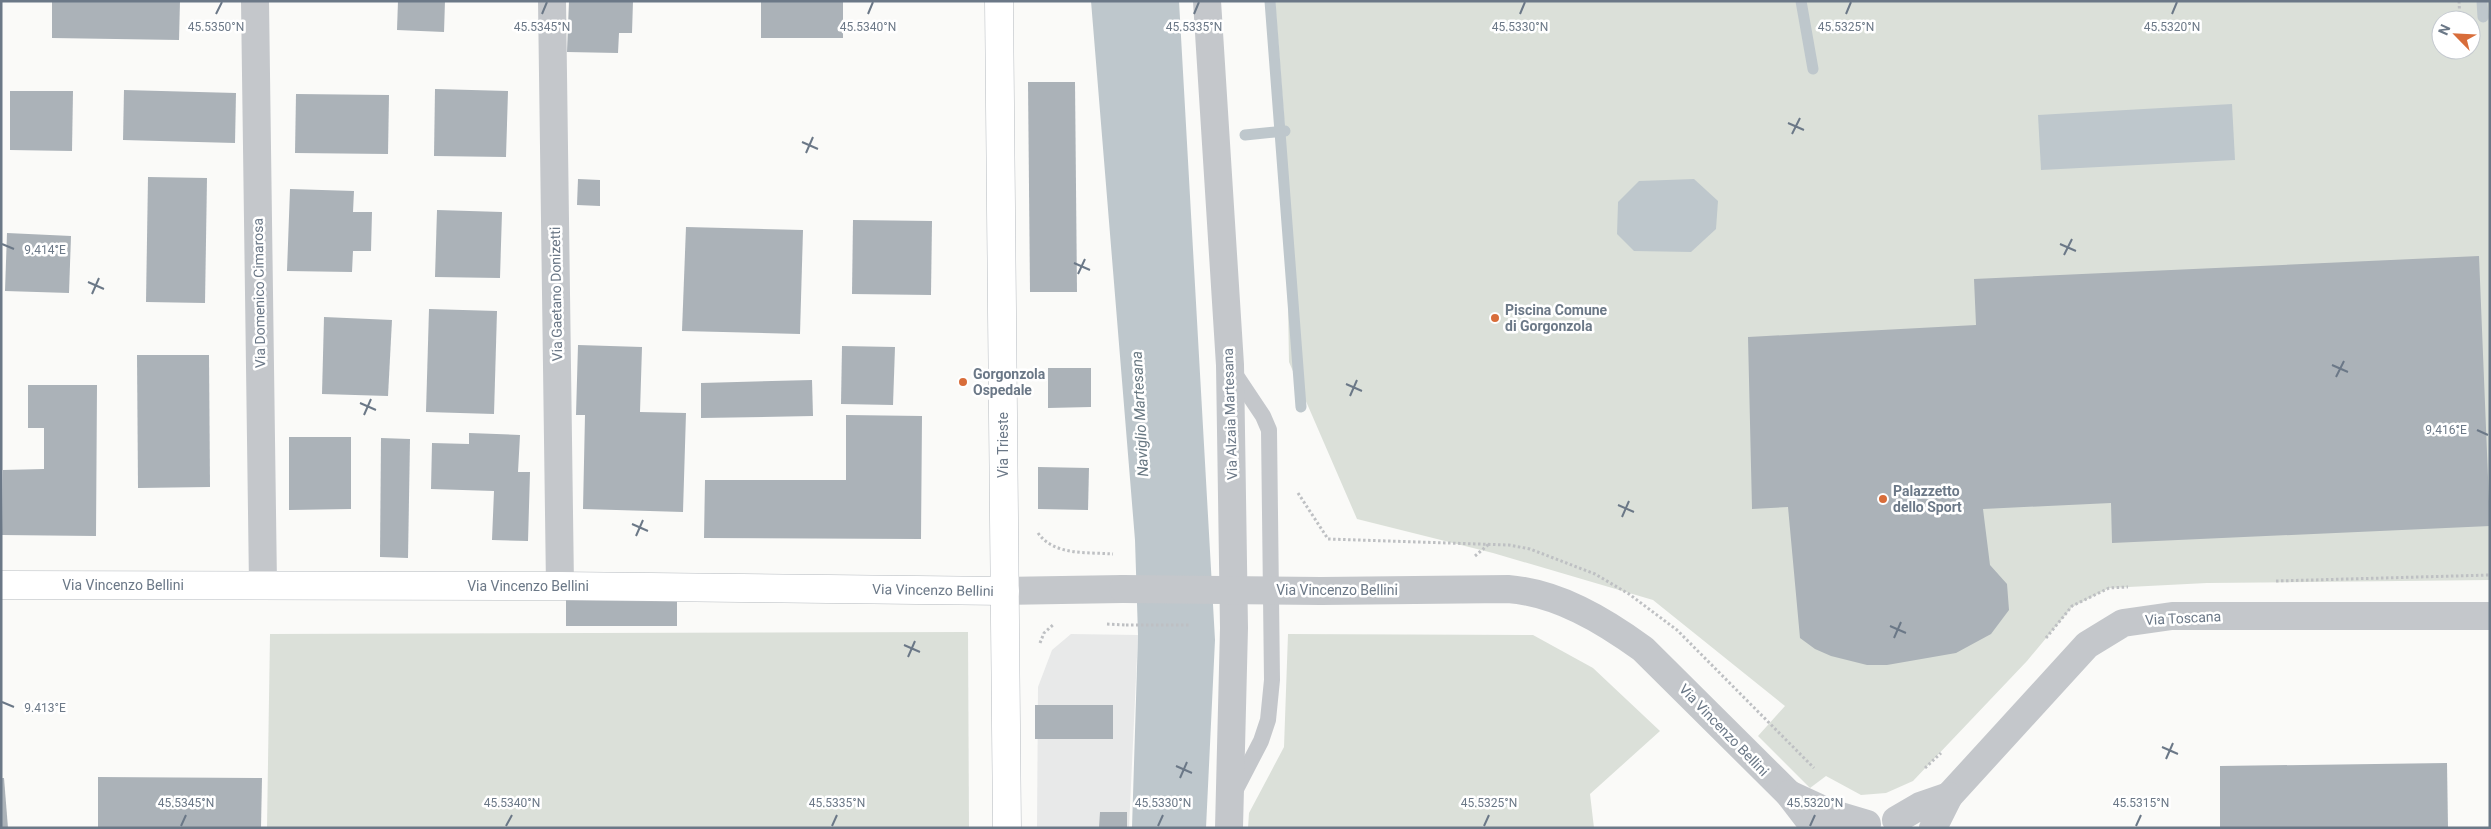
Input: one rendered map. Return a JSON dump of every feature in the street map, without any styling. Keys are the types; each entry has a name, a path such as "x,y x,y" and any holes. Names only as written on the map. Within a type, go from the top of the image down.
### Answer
{"street":[{"name":"Via Domenico Cimarosa","path":"255,1 263,585"},
{"name":"Via Gaetano Donizetti","path":"552,1 560,586"},
{"name":"Via Trieste","path":"999,1 1007,828"},
{"name":"Via Alzaia Martesana","path":"1206,1 1230,365 1234,628 1229,815"},
{"name":"Via Vincenzo Bellini","path":"1,585 560,586 1005,591 1123,589 1321,591 1508,589 1530,591 1568,604 1616,630 1643,649 1789,794 1815,828"},
{"name":"Via Toscana","path":"1933,828 1949,796 2087,645 2122,623 2172,616 2490,616"},
{"name":"Via Vincenzo Bellini","path":"1789,794 1865,826"},
{"name":"Via Toscana","path":"1902,824 1920,806 1949,796"},
{"path":"1865,826 1881,819 1902,824"}],"lane":[{"path":"1229,815 1268,720 1272,680 1269,430 1263,416 1230,365"}],"path":[{"path":"1270,450 1328,539 1490,544"},
{"path":"1038,533 1049,544 1058,549 1115,554"},
{"path":"1039,646 1044,633 1056,623"},
{"path":"1099,624 1126,625"}],"shaded area":[{"path":"1275,1 2490,1 2490,580 2207,583 2109,588 2072,607 2027,661 1913,781 1886,793 1861,795 1826,776 1810,788 1758,736 1785,706 1653,600 1493,553 1357,519 1289,362 1285,131"},
{"path":"968,632 969,828 267,828 270,634"},
{"path":"1071,634 1138,635 1129,828 1037,828 1038,687 1052,650"},
{"path":"1288,634 1533,635 1593,668 1660,731 1590,794 1594,828 1248,828 1249,813 1284,747"}],"water":[{"name":"Naviglio Martesana","path":"1091,1 1179,1 1215,640 1206,828 1132,828 1138,635 1135,540"},
{"path":"2232,104 2235,160 2041,170 2038,115"},
{"path":"1694,179 1718,201 1716,229 1691,252 1634,251 1617,234 1618,202 1639,181"}],"building":[{"path":"52,1 180,1 179,40 52,38"},
{"path":"398,1 445,1 444,32 397,30"},
{"path":"569,1 633,1 632,33 619,33 618,53 567,52"},
{"path":"761,1 843,1 843,38 761,38"},
{"path":"1028,82 1075,82 1077,292 1030,292"},
{"path":"435,89 508,91 506,157 434,156"},
{"path":"124,90 236,93 235,143 123,140"},
{"path":"10,91 73,91 72,151 10,150"},
{"path":"296,94 389,95 388,154 295,153"},
{"path":"148,177 207,178 205,303 146,302"},
{"path":"578,179 600,180 600,206 577,205"},
{"path":"290,189 354,191 353,212 372,212 371,251 353,251 352,272 287,271"},
{"path":"437,210 502,212 500,278 435,277"},
{"path":"853,220 932,221 931,295 852,294"},
{"path":"686,227 803,230 800,334 682,331"},
{"path":"7,233 71,236 69,293 5,291"},
{"path":"2479,256 2490,526 2112,543 2111,503 1983,509 1990,565 2007,584 2009,610 1991,634 1956,653 1887,665 1867,665 1831,656 1815,649 1800,638 1788,507 1752,509 1748,337 1976,325 1974,279"},
{"path":"429,309 497,311 494,414 426,412"},
{"path":"324,317 392,320 388,396 322,394"},
{"path":"578,345 642,347 640,412 686,413 683,512 583,509 585,415 576,415"},
{"path":"842,346 895,347 893,405 841,404"},
{"path":"137,355 209,355 210,487 138,488"},
{"path":"1048,368 1091,368 1091,407 1048,408"},
{"path":"812,380 813,416 701,418 701,383"},
{"path":"28,385 97,385 96,536 2,535 3,470 44,469 44,428 28,428"},
{"path":"846,415 922,416 921,539 704,538 705,480 846,480"},
{"path":"469,433 520,435 518,472 530,472 528,541 492,540 494,491 431,489 432,443 469,444"},
{"path":"289,437 351,437 351,509 289,510"},
{"path":"381,438 410,439 408,558 380,557"},
{"path":"1038,467 1089,468 1088,510 1038,509"},
{"path":"566,593 677,593 677,626 566,626"},
{"path":"1035,705 1113,705 1113,739 1035,739"},
{"path":"2447,763 2448,828 2220,828 2220,766"},
{"path":"98,777 262,778 261,828 98,828"},
{"path":"1,778 4,778 8,828 1,828"},
{"path":"1100,812 1127,812 1127,828 1099,828"}],"waterway":[{"path":"1270,1 1301,407"},
{"path":"1801,1 1813,69"},
{"path":"2482,1 2483,17"},
{"path":"1245,135 1285,131"}],"place":[{"name":"Piscina Comune di Gorgonzola","path":"1495,318"},
{"name":"Gorgonzola Ospedale","path":"963,382"},
{"name":"Palazzetto dello Sport","path":"1883,499"}]}
